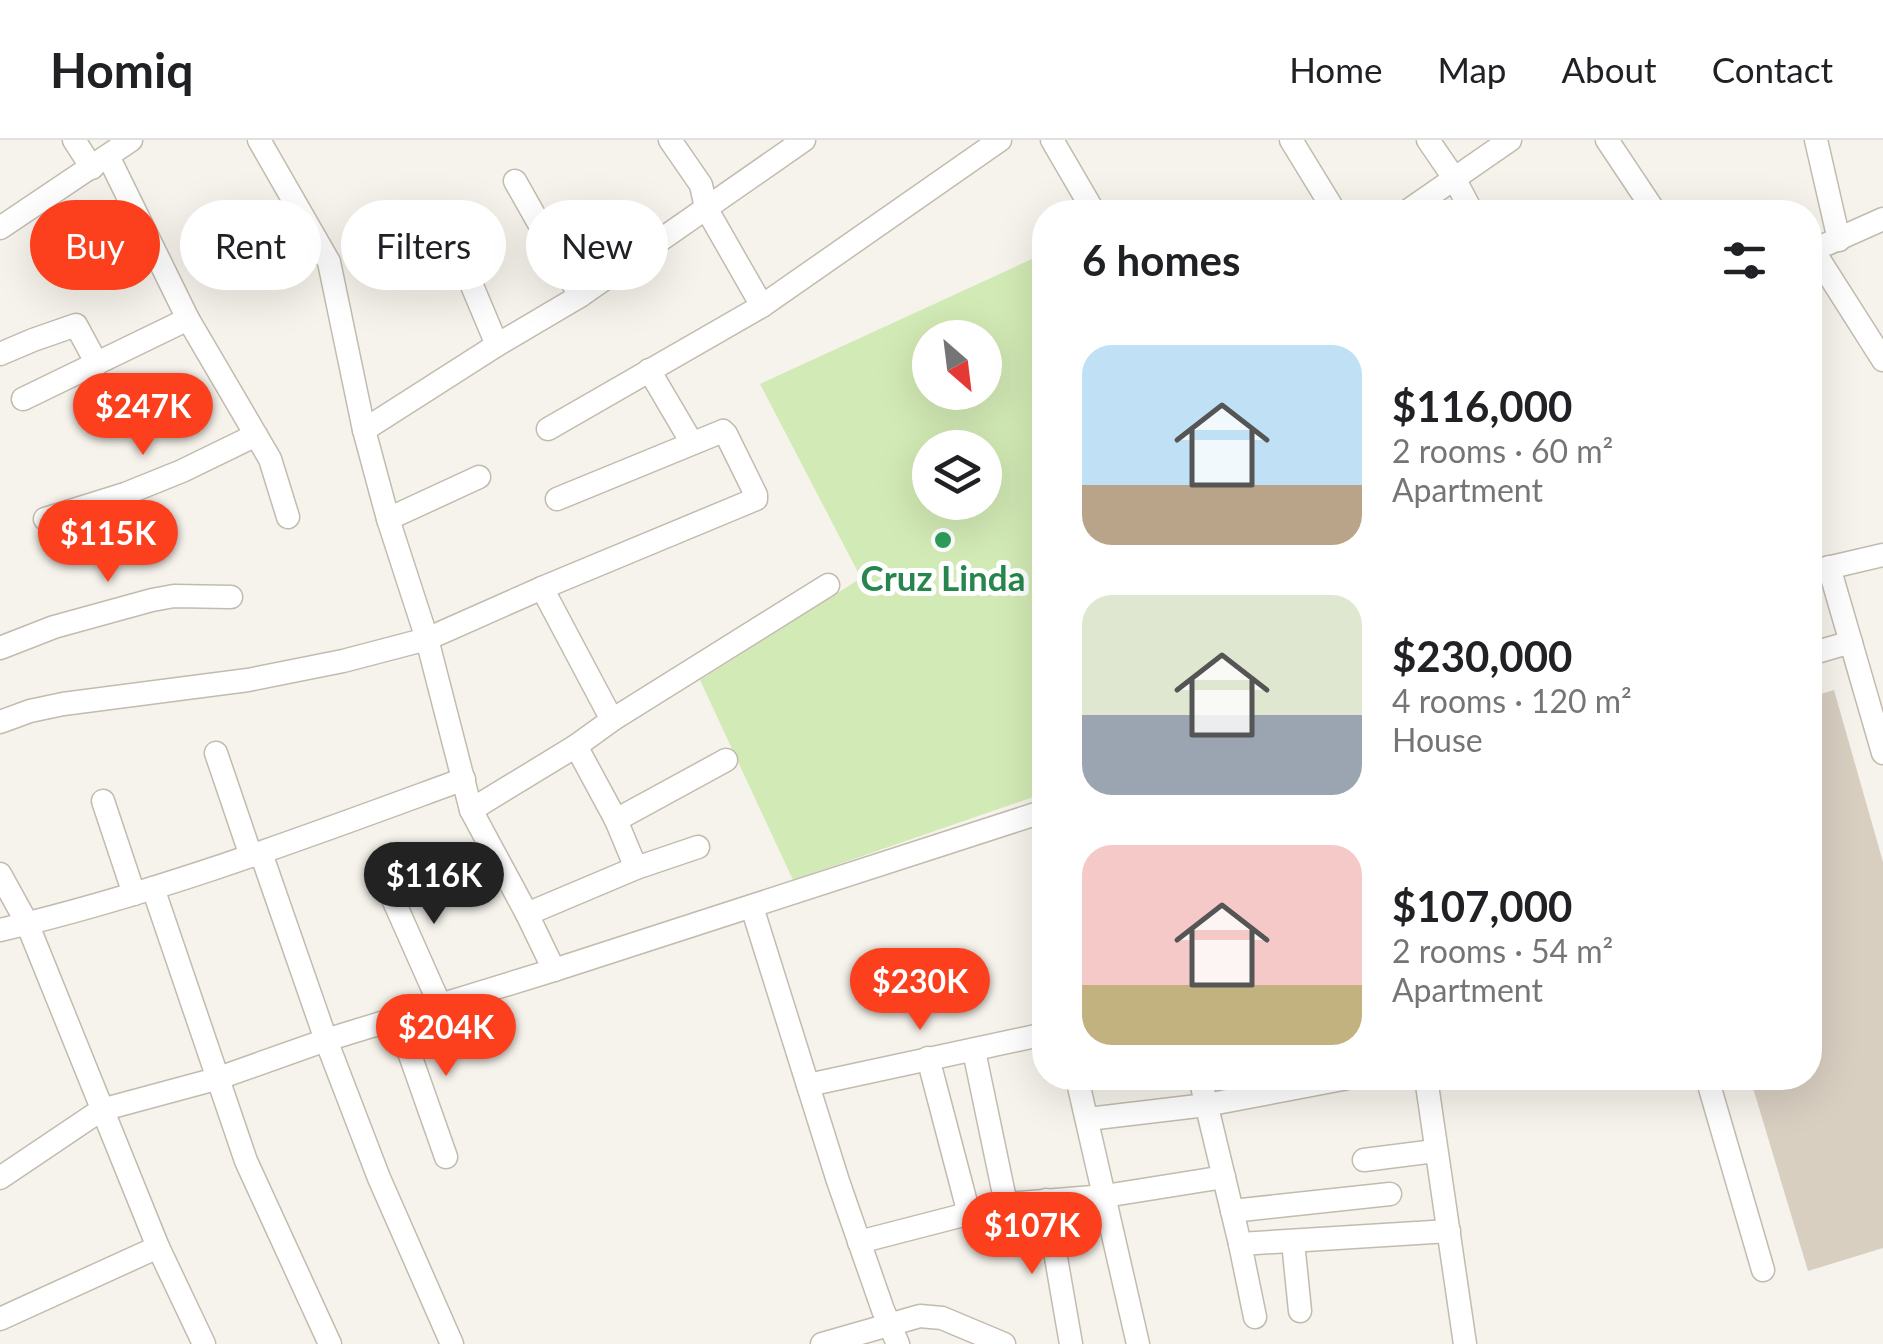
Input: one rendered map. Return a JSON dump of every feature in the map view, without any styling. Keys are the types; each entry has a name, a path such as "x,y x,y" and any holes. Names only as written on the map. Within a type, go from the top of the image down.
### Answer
{"street":[{"path":"74,140 100,162 256,435 276,475 288,517"},
{"path":"0,228 131,140"},
{"path":"259,140 329,262 364,430 427,639 471,810 554,970"},
{"path":"670,140 700,185 706,208 762,306"},
{"path":"364,430 580,296 804,140"},
{"path":"548,428 762,306 1000,140"},
{"path":"1052,140 1087,200"},
{"path":"1291,140 1328,200"},
{"path":"1428,140 1466,200"},
{"path":"1423,200 1510,140"},
{"path":"1607,140 1647,200"},
{"path":"1816,140 1839,240"},
{"path":"515,180 580,296"},
{"path":"1822,246 1883,219"},
{"path":"1822,267 1883,360"},
{"path":"474,290 498,345"},
{"path":"23,399 188,319"},
{"path":"0,354 76,325 97,364"},
{"path":"649,370 692,443"},
{"path":"0,722 63,704 248,680 427,639 756,499 756,495 723,431 557,498"},
{"path":"45,520 126,494 256,435"},
{"path":"388,519 479,476"},
{"path":"1822,570 1883,555"},
{"path":"1822,575 1851,642 1883,753"},
{"path":"471,810 828,586"},
{"path":"542,588 612,720"},
{"path":"0,648 54,627 152,600 231,596"},
{"path":"1822,650 1851,642"},
{"path":"576,746 616,820 636,868"},
{"path":"216,753 378,1178 452,1344"},
{"path":"616,820 726,760"},
{"path":"0,930 256,855 464,779"},
{"path":"103,801 143,891 246,1161 330,1344"},
{"path":"0,1178 101,1110 216,1079 326,1040 1032,815"},
{"path":"527,914 636,868 698,847"},
{"path":"380,870 440,1006"},
{"path":"0,874 27,924 158,1247 204,1344"},
{"path":"752,906 860,1242 894,1334"},
{"path":"397,1018 446,1157"},
{"path":"808,1085 1032,1037"},
{"path":"974,1051 1006,1204"},
{"path":"928,1058 969,1214"},
{"path":"1080,1090 1138,1344"},
{"path":"1203,1090 1255,1317"},
{"path":"1088,1118 1206,1105 1285,1090"},
{"path":"1427,1090 1465,1344"},
{"path":"1710,1090 1762,1270"},
{"path":"1364,1160 1435,1151"},
{"path":"860,1242 1006,1204 1105,1196 1224,1177"},
{"path":"1232,1212 1390,1194"},
{"path":"1046,1200 1071,1344"},
{"path":"1240,1244 1449,1231"},
{"path":"1293,1242 1300,1311"},
{"path":"0,1320 158,1247"},
{"path":"822,1344 894,1334 920,1316 942,1318 1004,1344"}],"green space":[{"name":"Cruz Linda","path":"1032,259 1032,797 793,880 700,680 861,578 760,384"}],"building":[{"path":"1834,690 1883,862 1883,1248 1808,1271 1754,1090 1822,1090 1822,694"}],"place":[{"name":"Cruz Linda","path":"943,540"}]}
